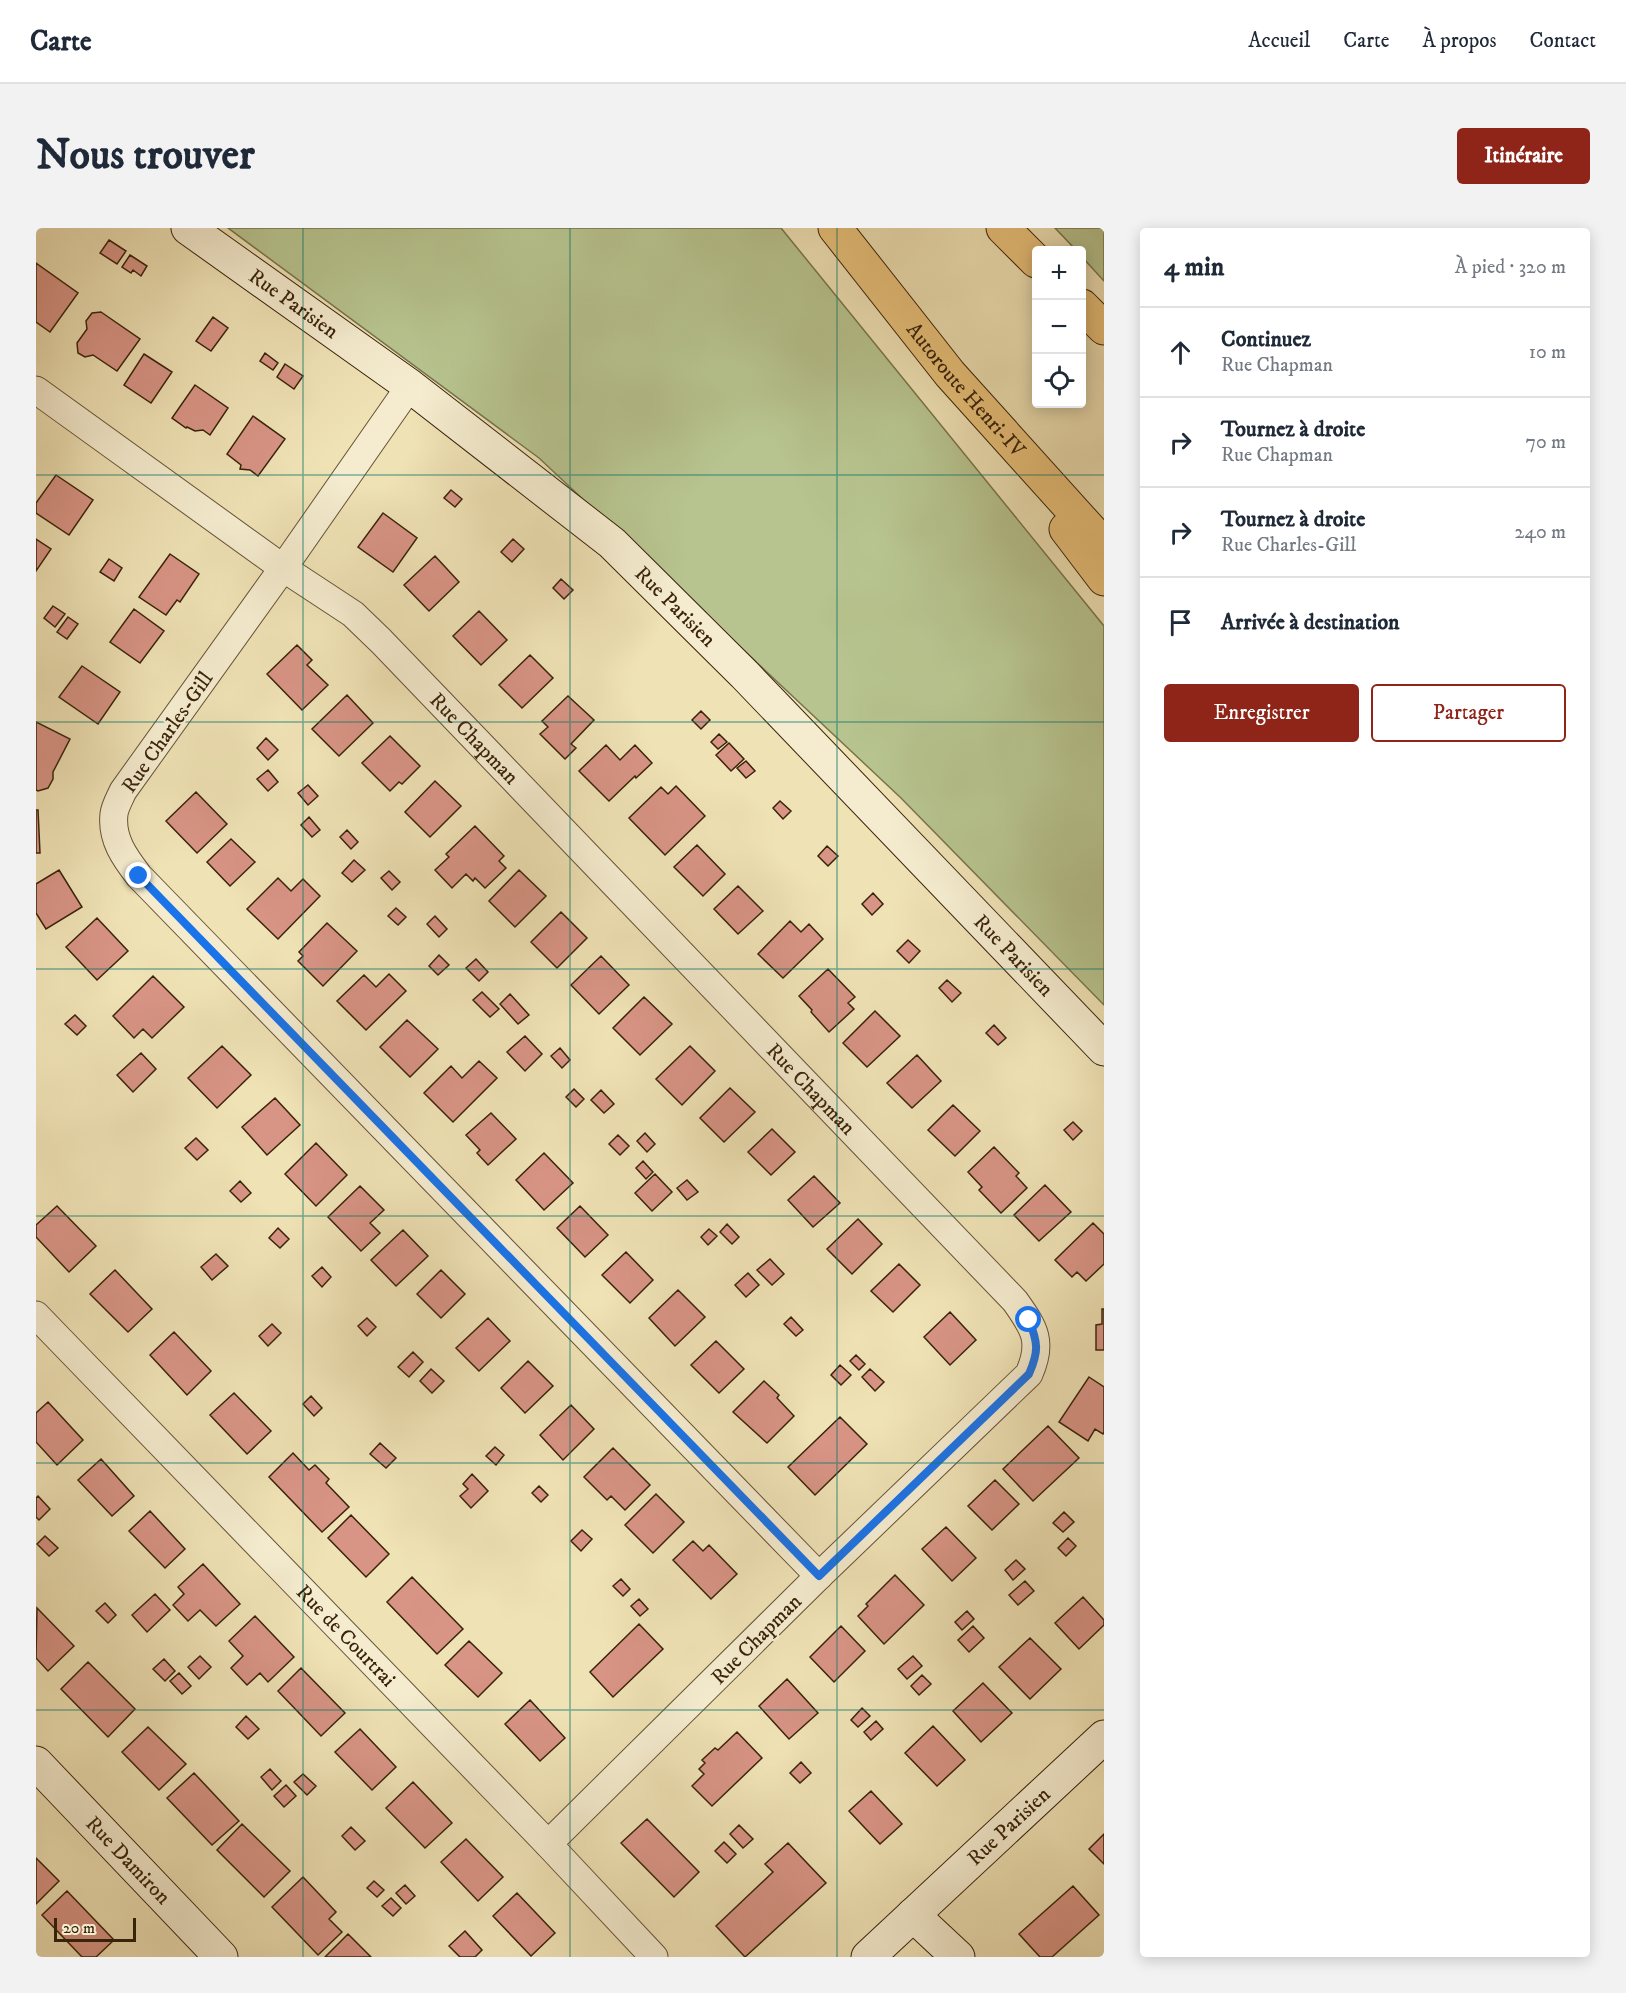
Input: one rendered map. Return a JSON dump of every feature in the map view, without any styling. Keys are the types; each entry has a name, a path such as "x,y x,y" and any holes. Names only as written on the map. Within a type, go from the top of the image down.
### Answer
{"highway":[{"name":"Autoroute Henri-IV","path":"835,228 950,374 1104,545"},
{"path":"1003,228 1032,257"},
{"path":"1086,310 1104,328"},
{"path":"950,374 1104,579"}],"street":[{"name":"Rue Parisien","path":"188,228 410,386 612,543 744,674 1104,1050"},
{"name":"Rue Charles-Gill","path":"410,386 123,791 114,813 116,837 123,855 147,884 819,1576"},
{"name":"Rue Chapman","path":"39,398 353,614 1015,1301 1029,1320 1037,1341 1037,1357 1029,1374 819,1576 548,1844"},
{"name":"Rue de Courtrai","path":"36,1315 548,1844 654,1957"},
{"name":"Rue Parisien","path":"868,1957 1104,1737"},
{"name":"Rue Damiron","path":"36,1762 222,1957"},
{"path":"914,1915 958,1957"}],"green space":[{"path":"228,228 781,228 1104,626 1104,1005 901,798 539,458"},
{"path":"1055,228 1104,228 1104,281 1086,261 1086,246 1072,246"}],"building":[{"path":"109,240 126,251 117,264 100,253"},
{"path":"130,255 147,266 141,276 133,270 131,273 122,267"},
{"path":"36,263 78,293 50,332 36,322"},
{"path":"101,312 140,339 117,371 93,355 85,357 78,353 77,343 87,329 86,321 92,313"},
{"path":"213,317 228,328 211,351 196,341"},
{"path":"265,353 278,363 273,370 260,361"},
{"path":"144,354 172,372 151,403 124,385"},
{"path":"285,364 303,376 294,389 277,377"},
{"path":"195,385 228,408 210,435 203,430 195,431 186,428 172,418"},
{"path":"253,416 285,439 258,476 250,470 240,469 241,465 227,454"},
{"path":"56,475 93,500 69,535 36,513 36,503"},
{"path":"451,490 462,499 455,507 444,498"},
{"path":"383,513 417,538 393,572 358,547"},
{"path":"36,539 51,549 36,571"},
{"path":"513,539 524,549 512,562 501,552"},
{"path":"170,554 199,574 180,602 177,600 166,615 139,597"},
{"path":"435,556 459,582 429,611 404,585"},
{"path":"109,559 122,568 114,581 100,572"},
{"path":"561,579 573,590 564,599 553,588"},
{"path":"53,606 65,614 55,627 44,618"},
{"path":"134,609 164,631 140,663 110,642"},
{"path":"479,611 507,640 481,665 453,636"},
{"path":"68,617 78,624 67,639 57,632"},
{"path":"297,645 312,660 307,665 328,685 302,710 267,674"},
{"path":"530,655 553,678 522,708 499,685"},
{"path":"82,666 120,692 98,724 59,697"},
{"path":"347,695 373,723 339,756 312,729"},
{"path":"568,696 594,720 571,744 576,748 565,759 540,734 548,727 542,721"},
{"path":"701,711 710,720 701,729 692,720"},
{"path":"36,722 70,739 53,772 53,779 48,788 38,791 36,790"},
{"path":"719,734 727,742 718,749 711,742"},
{"path":"390,736 420,766 402,784 399,782 390,791 362,763"},
{"path":"266,738 278,750 268,760 257,748"},
{"path":"729,743 744,759 731,771 716,755"},
{"path":"606,745 620,760 635,745 652,763 609,801 579,771"},
{"path":"746,761 755,771 746,778 737,768"},
{"path":"268,770 278,782 268,791 257,779"},
{"path":"435,781 461,806 430,837 405,812"},
{"path":"308,785 318,796 308,805 298,793"},
{"path":"676,786 705,816 665,855 629,818 661,787 668,794"},
{"path":"196,792 227,824 197,853 166,821"},
{"path":"780,801 791,811 783,819 773,808"},
{"path":"36,810 38,810 40,853 36,853"},
{"path":"309,817 320,830 312,837 301,825"},
{"path":"475,826 504,856 499,861 506,868 485,888 475,878 473,881 466,874 452,888 435,870 449,857 446,854"},
{"path":"347,830 358,842 351,849 340,837"},
{"path":"231,839 255,862 230,886 207,862"},
{"path":"697,845 725,874 703,896 674,867"},
{"path":"827,846 838,856 828,866 818,856"},
{"path":"354,860 365,870 352,882 342,873"},
{"path":"59,870 82,907 46,929 36,913 36,884"},
{"path":"519,870 546,896 515,927 489,901"},
{"path":"389,871 400,882 392,890 381,878"},
{"path":"278,878 291,891 303,879 320,896 278,939 247,909"},
{"path":"738,886 763,911 738,934 714,909"},
{"path":"873,893 883,904 872,915 862,904"},
{"path":"396,908 406,917 398,925 388,916"},
{"path":"561,912 587,938 557,968 531,942"},
{"path":"435,916 447,929 439,937 427,924"},
{"path":"97,918 128,951 97,980 66,947"},
{"path":"790,921 801,932 809,924 823,939 783,978 758,954"},
{"path":"327,923 357,951 323,986 298,961 303,956 299,952"},
{"path":"908,940 920,951 909,963 897,951"},
{"path":"439,955 449,965 438,975 429,966"},
{"path":"601,956 629,985 599,1014 571,985"},
{"path":"476,959 488,972 479,981 466,968"},
{"path":"828,969 855,997 848,1003 854,1009 829,1032 799,996"},
{"path":"389,974 406,991 366,1030 337,1001 364,975 376,987"},
{"path":"153,976 184,1007 152,1038 143,1029 134,1038 113,1016"},
{"path":"947,980 961,993 952,1002 939,988"},
{"path":"482,992 499,1009 490,1017 473,1000"},
{"path":"510,994 529,1015 518,1024 500,1004"},
{"path":"644,997 672,1024 640,1055 613,1028"},
{"path":"875,1011 900,1036 867,1067 843,1043"},
{"path":"75,1015 86,1026 77,1035 65,1024"},
{"path":"407,1020 438,1049 410,1077 380,1047"},
{"path":"994,1025 1006,1038 998,1045 986,1033"},
{"path":"525,1036 542,1054 525,1071 507,1052"},
{"path":"222,1046 251,1075 217,1108 188,1078"},
{"path":"690,1046 715,1071 682,1105 656,1079"},
{"path":"560,1048 570,1060 562,1068 551,1056"},
{"path":"141,1053 156,1069 133,1092 117,1075"},
{"path":"917,1055 941,1081 912,1108 887,1083"},
{"path":"479,1061 497,1078 453,1122 424,1093 451,1066 462,1078"},
{"path":"730,1088 755,1112 724,1142 700,1118"},
{"path":"574,1089 584,1099 576,1107 566,1097"},
{"path":"601,1090 614,1104 604,1113 591,1100"},
{"path":"275,1098 300,1125 267,1155 242,1127"},
{"path":"953,1105 980,1131 955,1156 928,1130"},
{"path":"491,1113 516,1139 488,1165 477,1153 480,1150 466,1135"},
{"path":"1073,1122 1082,1131 1073,1140 1064,1130"},
{"path":"772,1129 795,1152 771,1175 748,1152"},
{"path":"645,1133 655,1144 647,1152 637,1141"},
{"path":"618,1135 629,1146 620,1155 609,1144"},
{"path":"196,1138 208,1150 197,1160 185,1148"},
{"path":"316,1143 347,1175 316,1206 285,1174"},
{"path":"994,1147 1019,1173 1016,1176 1027,1188 1001,1213 979,1190 982,1187 968,1172"},
{"path":"544,1153 573,1183 544,1210 516,1180"},
{"path":"643,1161 653,1172 646,1179 636,1168"},
{"path":"655,1174 672,1192 652,1211 635,1193"},
{"path":"814,1176 840,1203 813,1227 788,1200"},
{"path":"687,1180 698,1192 687,1200 677,1188"},
{"path":"240,1181 251,1193 241,1202 230,1191"},
{"path":"1045,1185 1071,1212 1039,1241 1014,1215"},
{"path":"360,1186 384,1210 370,1223 380,1233 361,1251 328,1217"},
{"path":"57,1206 96,1246 69,1272 36,1237 36,1225"},
{"path":"580,1206 608,1235 585,1257 557,1228"},
{"path":"858,1219 882,1244 852,1274 827,1249"},
{"path":"1093,1223 1104,1234 1104,1264 1086,1281 1077,1272 1072,1277 1055,1260"},
{"path":"727,1224 739,1237 732,1244 720,1232"},
{"path":"278,1228 289,1239 280,1248 269,1238"},
{"path":"709,1229 717,1236 708,1245 701,1237"},
{"path":"403,1230 428,1256 396,1286 371,1260"},
{"path":"626,1252 653,1280 630,1303 602,1275"},
{"path":"216,1254 228,1266 212,1280 201,1267"},
{"path":"770,1259 784,1274 772,1285 757,1270"},
{"path":"899,1264 920,1285 893,1312 871,1291"},
{"path":"322,1267 331,1277 322,1287 312,1276"},
{"path":"115,1270 152,1309 128,1332 90,1294"},
{"path":"441,1270 465,1294 441,1318 417,1294"},
{"path":"748,1273 759,1285 746,1297 735,1285"},
{"path":"678,1290 705,1317 675,1346 649,1318"},
{"path":"1102,1309 1104,1309 1104,1350 1096,1350 1096,1325 1102,1324"},
{"path":"950,1312 976,1340 950,1365 924,1337"},
{"path":"791,1317 803,1330 796,1336 784,1324"},
{"path":"367,1318 376,1327 367,1336 358,1326"},
{"path":"488,1318 510,1341 479,1371 456,1348"},
{"path":"272,1324 281,1333 268,1346 259,1336"},
{"path":"174,1332 211,1371 187,1395 150,1355"},
{"path":"716,1341 744,1369 719,1393 691,1365"},
{"path":"413,1352 423,1362 409,1377 398,1367"},
{"path":"856,1355 865,1364 859,1370 850,1361"},
{"path":"528,1361 553,1386 525,1413 501,1388"},
{"path":"840,1365 851,1375 841,1385 831,1375"},
{"path":"431,1369 444,1381 432,1393 420,1381"},
{"path":"870,1369 884,1382 875,1391 862,1377"},
{"path":"1089,1377 1104,1387 1104,1432 1103,1434 1095,1429 1088,1441 1059,1422"},
{"path":"764,1381 779,1395 777,1398 794,1416 767,1443 733,1412"},
{"path":"234,1393 271,1431 247,1454 210,1415"},
{"path":"311,1396 322,1408 314,1416 303,1404"},
{"path":"48,1402 83,1440 57,1465 36,1442 36,1413"},
{"path":"571,1405 594,1429 563,1460 540,1435"},
{"path":"840,1417 867,1444 815,1495 788,1467"},
{"path":"1048,1426 1079,1458 1033,1501 1003,1469"},
{"path":"380,1443 396,1458 386,1468 370,1454"},
{"path":"495,1447 504,1455 496,1465 486,1456"},
{"path":"613,1448 650,1485 625,1510 611,1496 607,1500 584,1477"},
{"path":"293,1453 309,1470 315,1465 329,1479 326,1483 349,1507 322,1532 269,1477"},
{"path":"101,1459 134,1496 112,1516 78,1480"},
{"path":"472,1474 488,1491 471,1508 460,1496 468,1489 463,1484"},
{"path":"995,1480 1019,1504 992,1530 968,1506"},
{"path":"539,1486 548,1495 541,1502 532,1493"},
{"path":"656,1494 684,1522 653,1553 625,1525"},
{"path":"38,1496 50,1509 39,1520 36,1517 36,1498"},
{"path":"150,1511 185,1549 165,1568 129,1531"},
{"path":"1064,1512 1074,1522 1063,1532 1053,1523"},
{"path":"351,1515 389,1554 366,1577 328,1538"},
{"path":"946,1527 976,1558 952,1581 922,1549"},
{"path":"582,1530 592,1539 581,1551 571,1541"},
{"path":"45,1536 58,1548 49,1556 37,1544"},
{"path":"1068,1538 1076,1546 1066,1556 1058,1548"},
{"path":"693,1541 703,1551 709,1545 737,1574 711,1599 673,1560"},
{"path":"1016,1560 1025,1569 1013,1580 1005,1570"},
{"path":"203,1564 240,1604 216,1626 200,1610 188,1621 173,1605 184,1594 178,1587"},
{"path":"895,1575 924,1605 884,1644 858,1616 868,1606 866,1604"},
{"path":"412,1577 463,1629 437,1654 387,1602"},
{"path":"621,1579 630,1589 623,1596 613,1586"},
{"path":"1025,1581 1034,1591 1018,1605 1009,1595"},
{"path":"155,1594 170,1610 147,1632 132,1615"},
{"path":"1083,1597 1104,1620 1104,1625 1079,1649 1055,1623"},
{"path":"639,1599 648,1609 640,1616 631,1606"},
{"path":"105,1603 116,1615 108,1623 96,1611"},
{"path":"37,1608 74,1646 48,1671 36,1658"},
{"path":"967,1611 974,1619 962,1630 955,1622"},
{"path":"255,1616 294,1657 268,1682 260,1673 247,1685 231,1668 243,1656 229,1641"},
{"path":"639,1624 663,1649 613,1697 590,1672"},
{"path":"841,1626 865,1651 834,1682 810,1657"},
{"path":"973,1626 984,1638 969,1652 958,1640"},
{"path":"1030,1638 1061,1669 1030,1699 999,1667"},
{"path":"469,1641 502,1673 478,1697 445,1665"},
{"path":"200,1656 211,1667 199,1679 188,1667"},
{"path":"913,1656 922,1666 907,1679 898,1669"},
{"path":"164,1659 175,1671 165,1681 153,1669"},
{"path":"88,1662 135,1709 108,1737 61,1689"},
{"path":"301,1668 345,1713 321,1736 278,1691"},
{"path":"179,1673 191,1686 182,1694 170,1681"},
{"path":"922,1675 931,1684 919,1695 911,1686"},
{"path":"787,1679 818,1713 789,1739 759,1706"},
{"path":"983,1683 1012,1713 981,1742 953,1711"},
{"path":"530,1700 565,1738 540,1761 505,1724"},
{"path":"862,1708 870,1716 858,1727 851,1720"},
{"path":"246,1716 259,1729 248,1739 236,1727"},
{"path":"876,1721 883,1729 871,1740 864,1732"},
{"path":"933,1726 965,1760 937,1786 905,1753"},
{"path":"148,1727 186,1764 159,1790 122,1752"},
{"path":"360,1729 396,1767 372,1790 335,1752"},
{"path":"737,1732 762,1758 712,1806 692,1786 704,1774 699,1769 705,1763 702,1760 715,1748 718,1750"},
{"path":"801,1762 811,1773 800,1783 790,1773"},
{"path":"270,1769 281,1781 272,1790 261,1777"},
{"path":"194,1773 239,1821 212,1845 167,1798"},
{"path":"303,1774 316,1786 307,1795 294,1782"},
{"path":"413,1782 452,1823 425,1848 386,1808"},
{"path":"286,1785 296,1796 284,1807 274,1796"},
{"path":"871,1791 902,1824 880,1844 849,1811"},
{"path":"647,1819 699,1872 674,1897 621,1843"},
{"path":"242,1824 290,1871 264,1897 217,1850"},
{"path":"739,1825 753,1839 743,1848 730,1834"},
{"path":"351,1827 365,1841 355,1850 342,1836"},
{"path":"1104,1834 1104,1864 1089,1849"},
{"path":"466,1839 503,1877 478,1901 441,1862"},
{"path":"724,1842 736,1854 727,1863 715,1851"},
{"path":"788,1843 826,1883 745,1957 716,1926 773,1872 765,1864"},
{"path":"36,1858 59,1881 36,1904"},
{"path":"303,1877 336,1912 329,1919 342,1932 318,1955 272,1907"},
{"path":"374,1881 384,1890 377,1897 367,1888"},
{"path":"405,1885 415,1896 406,1904 396,1893"},
{"path":"1073,1886 1099,1915 1052,1957 1040,1957 1019,1934"},
{"path":"67,1891 114,1940 96,1957 82,1957 42,1915"},
{"path":"517,1893 555,1933 531,1956 493,1916"},
{"path":"391,1898 401,1908 393,1916 382,1906"},
{"path":"465,1931 482,1950 475,1957 460,1957 449,1946"},
{"path":"348,1934 371,1957 325,1957"}],"route":[{"path":"139,876 819,1576 1029,1374 1037,1357 1037,1341 1029,1320"}]}
